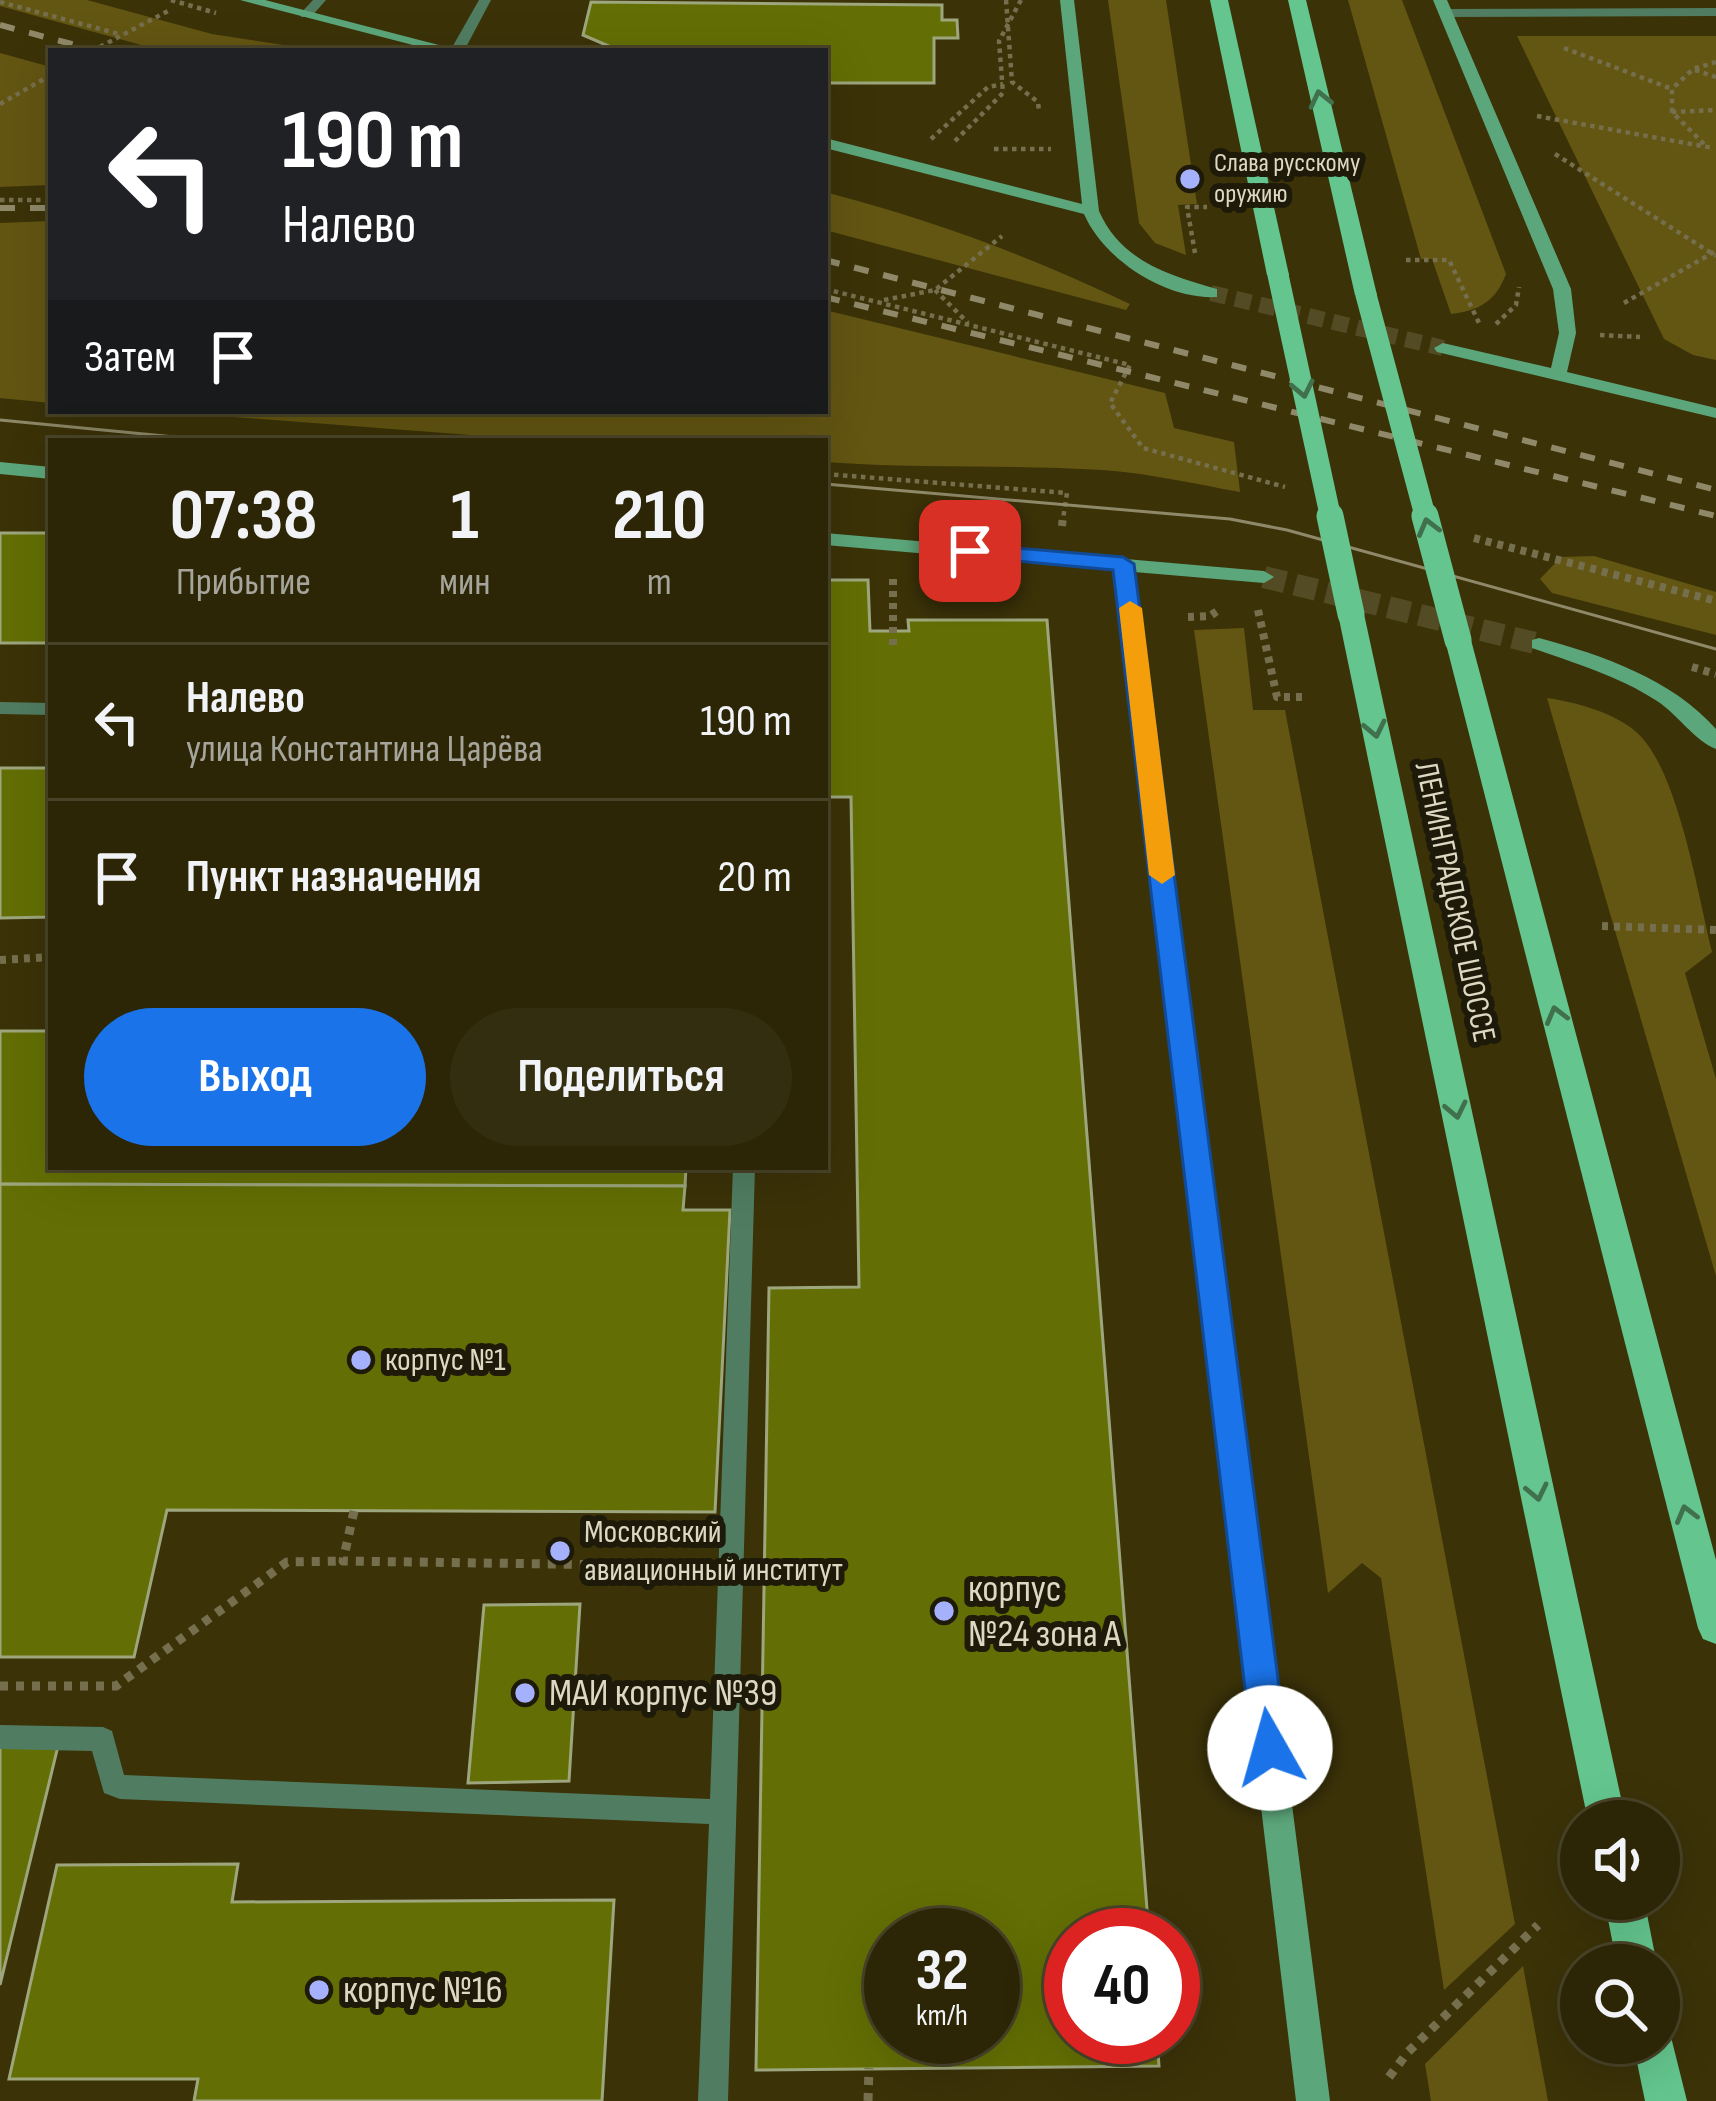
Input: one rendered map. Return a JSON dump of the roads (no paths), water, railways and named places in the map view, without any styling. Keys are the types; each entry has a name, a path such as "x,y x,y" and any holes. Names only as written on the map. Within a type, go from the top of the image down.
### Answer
{"main road":[{"name":"ЛЕНИНГРАДСКОЕ ШОССЕ","path":"1219,0 1603,1800"},
{"name":"ЛЕНИНГРАДСКОЕ ШОССЕ","path":"1297,0 1366,295 1716,1628"},
{"path":"1658,2064 1666,2101"}],"street":[{"path":"247,0 444,48"},
{"path":"1066,0 1091,211 1101,236 1131,263 1211,293"},
{"path":"1556,376 1566,359 1569,330 1562,289 1442,7 1716,11"},
{"path":"828,143 1091,211"},
{"path":"1443,348 1716,413"},
{"path":"0,468 48,473"},
{"path":"828,538 1264,578"},
{"path":"1123,564 1313,2101"},
{"path":"1539,644 1652,689 1684,707 1716,742"}],"lane":[{"path":"305,14 320,0"},
{"path":"458,48 484,0"},
{"path":"0,708 48,709"},
{"path":"713,2101 744,1170"},
{"path":"0,1737 103,1738 113,1784 120,1787 723,1812"}],"tunnel":[{"path":"1211,293 1443,348"},
{"path":"1264,577 1539,644"}],"tram line":[{"path":"0,420 185,438"},
{"path":"828,484 1230,519 1287,530 1716,649"}],"railway":[{"path":"0,25 87,48"},
{"path":"0,208 48,208"},
{"path":"828,261 1716,490"},
{"path":"828,298 1716,516"}],"place":[{"name":"Слава русскому оружию","path":"1190,179"},
{"name":"корпус №1","path":"361,1360"},
{"name":"Московский авиационный институт","path":"560,1551"},
{"name":"корпус №24 зона А","path":"944,1611"},
{"name":"МАИ корпус №39","path":"525,1693"},
{"name":"корпус №16","path":"319,1990"}]}
